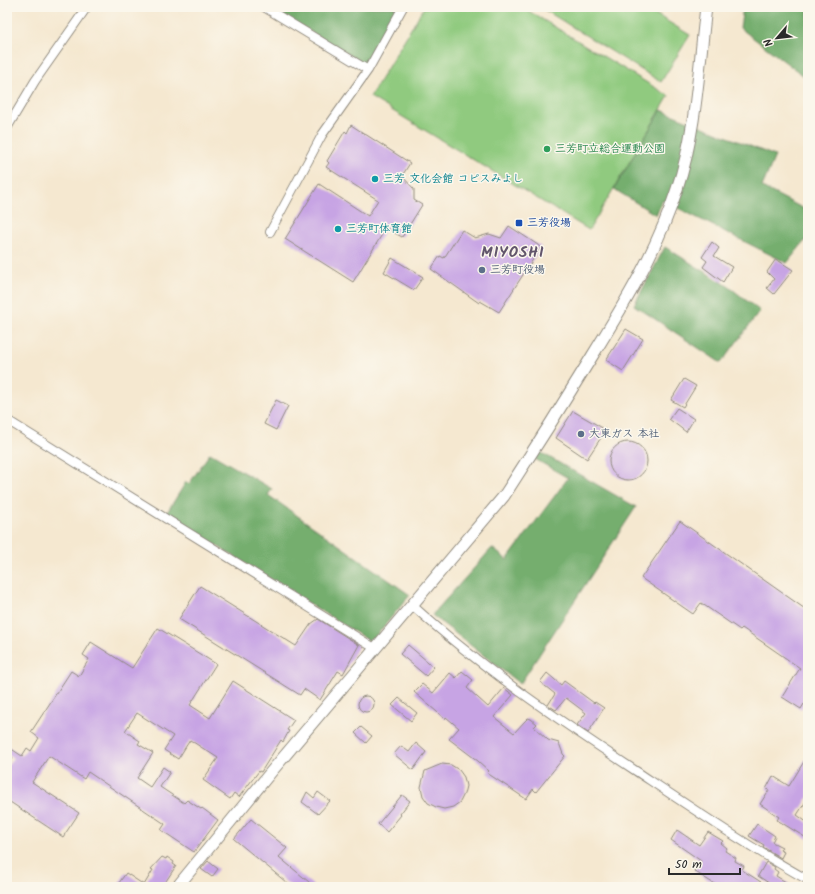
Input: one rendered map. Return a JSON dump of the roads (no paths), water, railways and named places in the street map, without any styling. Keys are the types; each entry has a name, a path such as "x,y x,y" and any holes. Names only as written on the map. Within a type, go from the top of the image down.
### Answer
{"street":[{"path":"7,128 54,52 87,7"},
{"path":"264,7 368,70"},
{"path":"270,232 322,135 368,70 403,7"},
{"path":"177,887 271,772 504,496 626,300 654,248 678,188 692,124 706,7"},
{"path":"7,420 376,649"},
{"path":"412,605 438,628 544,710 758,852 808,880"}],"place":[{"name":"三芳町立総合運動公園","path":"547,149"},
{"name":"三芳 文化会館 コピスみよし","path":"375,179"},
{"name":"三芳役場","path":"519,223"},
{"name":"三芳町体育館","path":"338,229"},
{"name":"三芳町役場","path":"482,270"},
{"name":"大東ガス 本社","path":"581,434"}],"district":[{"name":"MIYOSHI","path":"513,253"}]}
